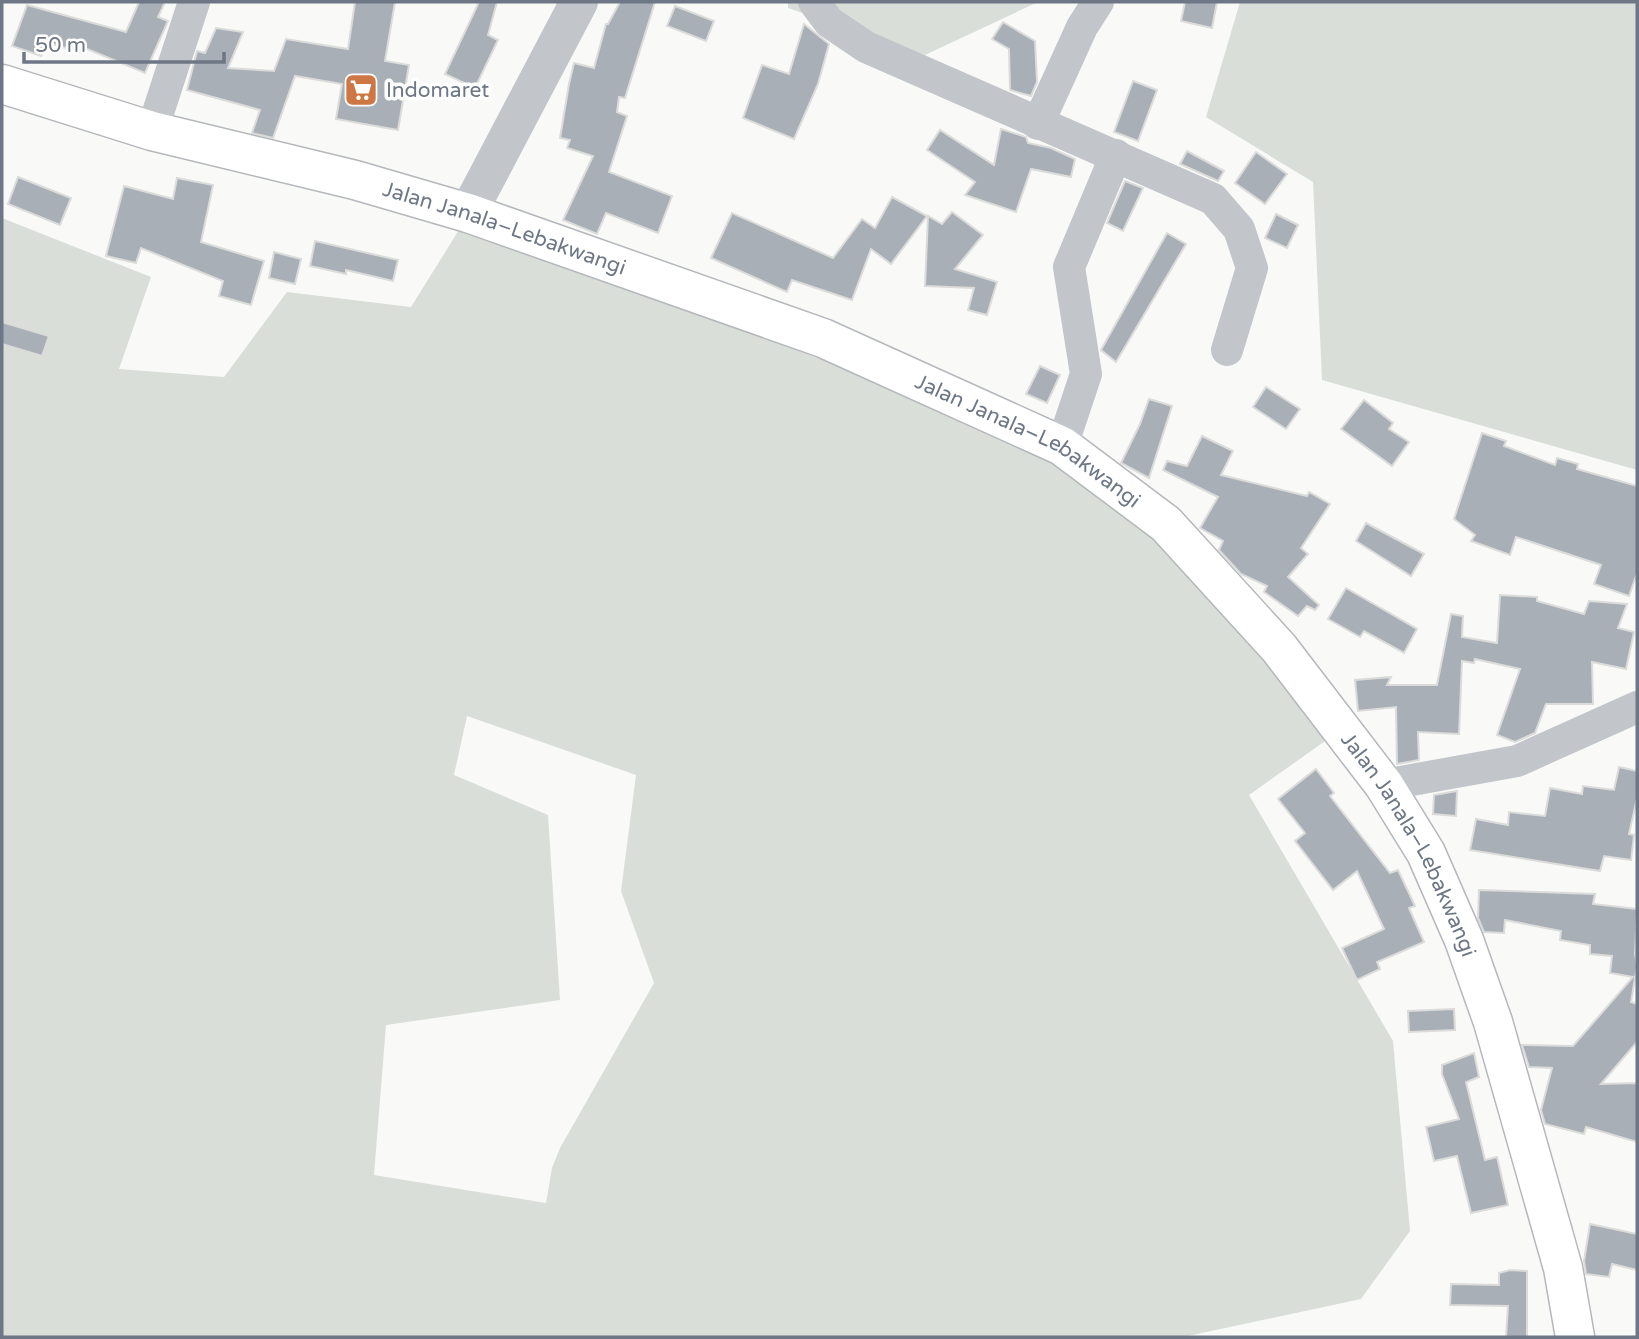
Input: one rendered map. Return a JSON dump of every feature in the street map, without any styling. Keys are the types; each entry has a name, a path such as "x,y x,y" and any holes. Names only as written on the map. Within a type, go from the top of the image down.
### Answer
{"main road":[{"name":"Jalan Janala–Lebakwangi","path":"2,84 152,131 355,180 468,213 823,338 1062,446 1166,524 1279,648 1384,785 1426,853 1464,940 1493,1023 1563,1268 1575,1337"}],"street":[{"path":"152,131 194,2"},
{"path":"468,213 579,2"},
{"path":"814,2 829,22 866,47 1213,199 1239,229 1252,268 1227,350"},
{"path":"1038,124 1083,27 1098,2"},
{"path":"1062,446 1086,374 1069,267 1116,155"},
{"path":"1384,785 1517,761 1637,707"}],"shaded area":[{"path":"788,2 1038,2 925,55 788,8"},
{"path":"1240,2 1637,2 1637,470 1322,380 1313,182 1206,117"},
{"path":"467,217 1063,457 1215,588 1335,734 1249,795 1393,1041 1410,1231 1361,1299 1183,1337 2,1337 2,218 151,277 119,369 224,377 287,292 411,307","holes":["467,716 636,775 621,891 654,983 560,1148 552,1168 546,1203 374,1175 386,1025 560,1000 548,815 454,775"]}],"building":[{"path":"139,2 165,2 158,17 168,21 145,73 85,48 83,53 46,42 41,56 12,46 27,5 126,32"},
{"path":"355,2 395,2 385,61 409,65 398,130 336,119 342,84 295,76 273,138 252,133 260,110 187,90 197,51 205,53 216,28 243,32 228,68 274,71 286,39 348,49"},
{"path":"479,2 497,2 488,35 498,40 475,88 445,74"},
{"path":"620,2 655,2 625,98 619,97 617,112 627,116 609,172 672,196 658,233 606,213 597,234 563,220 593,156 567,148 570,140 560,138 574,63 594,68 606,24"},
{"path":"1185,2 1217,2 1212,28 1181,21"},
{"path":"675,6 714,21 706,41 667,26"},
{"path":"1003,22 1035,41 1037,82 1031,96 1010,90 1009,49 992,39"},
{"path":"804,24 829,44 818,84 794,139 743,118 762,65 789,74"},
{"path":"1133,81 1157,90 1138,141 1114,132"},
{"path":"1001,129 1026,137 1028,143 1051,148 1075,159 1071,177 1031,169 1016,212 965,195 975,182 927,150 940,130 994,165"},
{"path":"1187,151 1224,171 1218,181 1180,164"},
{"path":"1256,152 1287,174 1265,204 1235,183"},
{"path":"18,177 71,198 60,225 8,204"},
{"path":"177,178 213,185 201,242 264,261 251,305 219,296 223,281 141,248 136,263 106,256 124,186 173,199"},
{"path":"1125,181 1143,188 1123,231 1107,223"},
{"path":"892,197 927,216 891,264 871,249 852,300 792,280 787,292 711,258 732,213 833,258 862,219 875,228"},
{"path":"952,212 983,235 955,269 997,282 987,315 968,310 974,288 925,286 928,216 942,224"},
{"path":"1276,214 1298,225 1287,248 1265,238"},
{"path":"1167,233 1186,244 1116,362 1101,350"},
{"path":"315,241 398,260 393,281 346,270 346,274 310,266"},
{"path":"274,252 301,259 295,284 269,278"},
{"path":"2,322 49,336 42,356 2,344"},
{"path":"1040,366 1060,375 1047,403 1026,394"},
{"path":"1266,387 1300,409 1286,429 1253,407"},
{"path":"1149,399 1172,406 1149,478 1121,463"},
{"path":"1364,400 1393,423 1389,429 1409,442 1392,466 1341,429"},
{"path":"1482,433 1506,441 1504,446 1555,465 1557,458 1578,464 1577,469 1637,486 1637,573 1629,596 1594,584 1601,565 1516,537 1510,555 1471,541 1475,535 1454,519"},
{"path":"1202,436 1233,451 1221,475 1307,496 1309,492 1330,504 1301,548 1308,554 1288,577 1319,605 1315,610 1307,606 1298,616 1264,592 1267,586 1241,574 1219,550 1223,541 1200,528 1218,497 1163,470 1167,461 1187,466"},
{"path":"1366,523 1424,554 1411,576 1356,541"},
{"path":"1346,588 1417,629 1404,653 1364,631 1360,637 1328,619"},
{"path":"1500,595 1537,597 1537,601 1584,614 1589,601 1627,604 1618,628 1634,632 1626,669 1592,662 1593,704 1546,704 1535,733 1515,742 1497,735 1520,669 1475,659 1474,663 1462,661 1459,734 1418,732 1419,760 1397,764 1396,707 1358,711 1355,680 1391,677 1387,685 1437,685 1451,614 1463,616 1462,637 1497,643"},
{"path":"1619,767 1637,771 1637,798 1629,834 1634,835 1631,860 1604,856 1600,871 1470,850 1476,819 1508,825 1509,812 1545,816 1550,788 1582,794 1583,786 1614,790"},
{"path":"1316,769 1334,793 1330,796 1390,873 1398,870 1415,906 1409,908 1424,942 1377,962 1380,969 1357,980 1342,948 1384,929 1357,871 1333,890 1295,841 1305,833 1278,799"},
{"path":"1457,791 1456,816 1433,814 1434,795"},
{"path":"1479,890 1595,894 1593,904 1637,909 1637,966 1631,1002 1637,1004 1637,1042 1601,1084 1637,1083 1637,1142 1586,1127 1584,1134 1545,1124 1541,1110 1552,1068 1529,1067 1522,1045 1573,1046 1633,977 1610,973 1612,956 1590,954 1590,945 1560,940 1561,931 1505,920 1504,933 1484,932 1478,918"},
{"path":"1454,1009 1455,1030 1409,1032 1408,1011"},
{"path":"1474,1053 1479,1077 1466,1082 1485,1160 1497,1157 1508,1205 1471,1213 1457,1156 1434,1161 1426,1127 1459,1119 1442,1074 1442,1065"},
{"path":"1590,1224 1637,1234 1637,1270 1612,1264 1609,1277 1586,1274 1584,1261"},
{"path":"1510,1270 1527,1271 1527,1337 1506,1337 1508,1306 1450,1305 1451,1284 1499,1285 1499,1273"}],"place":[{"name":"Indomaret","path":"361,90"}]}
